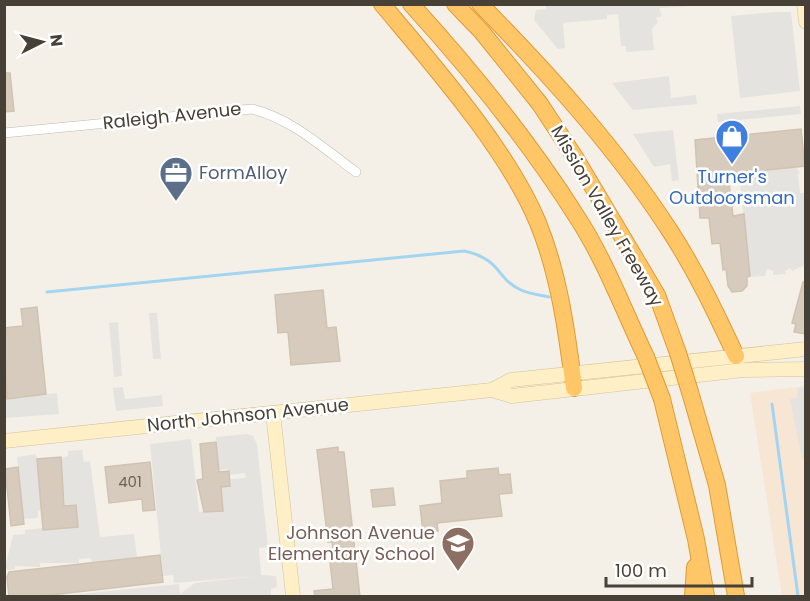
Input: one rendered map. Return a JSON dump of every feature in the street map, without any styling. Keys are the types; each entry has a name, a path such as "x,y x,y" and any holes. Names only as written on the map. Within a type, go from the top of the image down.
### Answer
{"highway":[{"path":"382,4 472,116 525,196 538,222 553,271 573,380"},
{"name":"Mission Valley Freeway","path":"411,4 472,72 522,137 579,219 646,357 662,399 696,539 706,597"},
{"name":"Mission Valley Freeway","path":"456,4 482,32 540,104 576,159 657,295 678,353 717,485 738,597"},
{"path":"480,4 579,113 653,205 693,269 736,356"},
{"path":"693,597 696,539"}],"main road":[{"path":"804,4 806,22"},
{"name":"North Johnson Avenue","path":"573,380 736,356 806,349"},
{"name":"North Johnson Avenue","path":"4,441 492,390 511,380 573,380 742,370 806,369"},
{"path":"273,413 293,597"}],"street":[{"name":"Raleigh Avenue","path":"4,134 252,109 273,114 293,126 356,172"}],"shaded area":[{"path":"546,4 710,5 659,8 662,16 656,18 658,22 652,29 654,50 626,52 626,46 621,46 618,14 607,15 607,19 563,23 565,48 558,49 534,20 536,10 546,9"},
{"path":"791,12 800,91 740,98 731,16"},
{"path":"669,76 671,98 696,95 697,104 633,110 612,83"},
{"path":"800,106 801,114 718,122 717,114"},
{"path":"673,130 679,180 672,181 670,164 654,167 633,134"},
{"path":"796,167 800,173 798,174 800,193 805,193 805,265 792,271 790,268 785,271 786,274 773,275 773,271 767,269 765,276 750,277 739,171"},
{"path":"149,313 157,313 161,359 153,359"},
{"path":"118,322 122,376 114,377 109,323"},
{"path":"805,386 805,596 782,596 750,393"},
{"path":"123,387 125,399 162,395 163,406 116,411 113,388"},
{"path":"805,387 806,455 802,459 790,399 797,398 798,388"},
{"path":"5,388 8,399 57,393 59,414 5,418"},
{"path":"247,434 253,436 257,444 268,547 259,548 261,575 276,576 277,587 271,589 271,595 61,596 179,584 180,594 195,583 258,576 174,583 173,575 163,576 150,444 191,439 199,512 223,510 221,485 231,484 230,479 246,478 245,473 229,475 228,469 219,470 216,437"},
{"path":"82,450 84,462 90,461 100,537 134,534 137,557 92,562 91,558 79,559 79,563 40,563 40,567 15,566 15,569 9,570 5,568 13,535 25,534 25,530 78,524 76,504 65,505 61,458 68,456 68,451"},
{"path":"36,454 42,510 38,511 38,518 24,519 17,457"}],"building":[{"path":"4,73 10,73 14,111 4,112"},
{"path":"801,129 805,166 728,174 733,216 744,214 750,276 747,277 747,286 742,291 732,292 728,286 726,269 723,270 720,243 712,244 709,218 700,218 695,140"},
{"path":"803,282 806,282 806,334 794,332 796,324 792,323"},
{"path":"323,290 327,328 336,327 340,361 291,365 288,332 278,333 275,295"},
{"path":"37,307 46,394 7,399 4,328 23,326 21,309"},
{"path":"216,442 219,472 229,471 230,486 221,487 223,511 204,512 197,480 203,479 200,444"},
{"path":"338,447 338,452 344,452 360,597 315,597 314,591 333,589 330,562 334,561 332,542 328,542 317,450"},
{"path":"61,457 64,506 76,505 78,527 43,530 37,459"},
{"path":"150,462 155,510 143,511 142,499 109,503 105,467"},
{"path":"18,467 24,524 11,526 5,469"},
{"path":"498,468 499,475 510,474 512,493 499,494 502,516 437,523 438,531 423,533 420,506 442,503 440,481 467,478 467,471"},
{"path":"393,488 395,505 373,507 371,490"},
{"path":"160,555 163,582 34,597 9,597 7,577 9,572"}],"waterway":[{"path":"47,292 464,251 485,259 521,290 549,297"},
{"path":"772,404 798,596"}],"place":[{"name":"Turner's Outdoorsman","path":"732,165"},
{"name":"FormAlloy","path":"176,202"},
{"name":"Johnson Avenue Elementary School","path":"458,572"}]}
